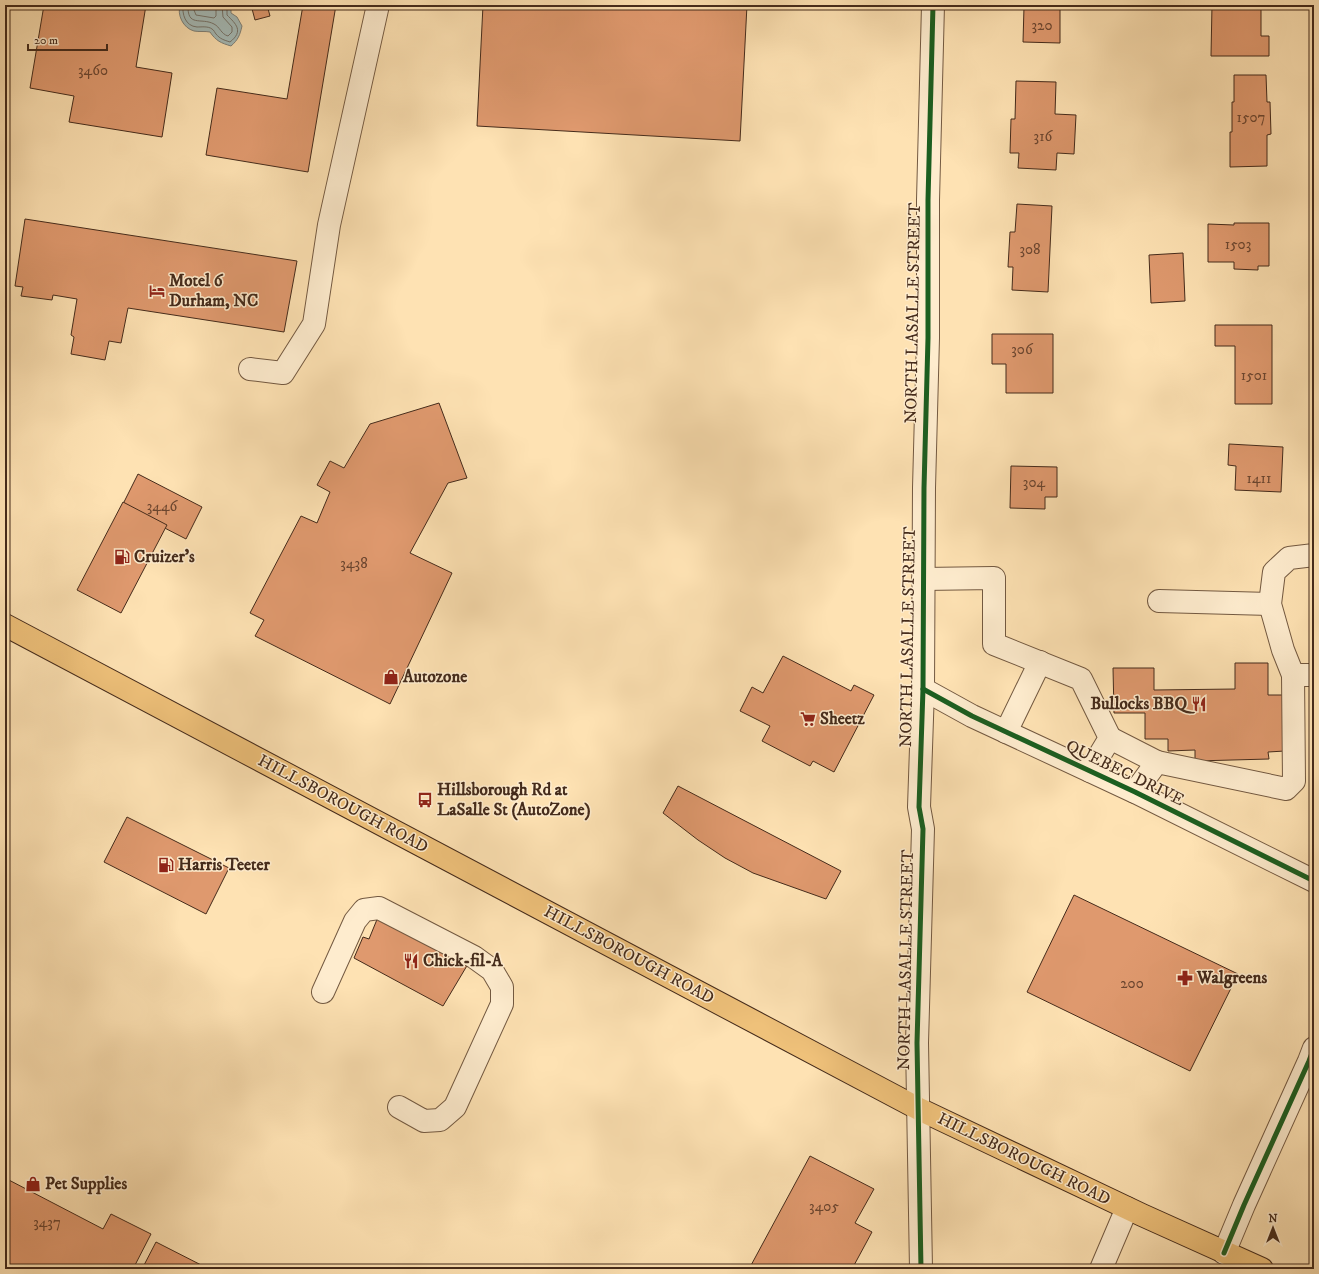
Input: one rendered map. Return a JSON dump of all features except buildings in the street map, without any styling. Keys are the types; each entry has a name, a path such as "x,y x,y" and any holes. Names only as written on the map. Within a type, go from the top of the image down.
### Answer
{"main road":[{"name":"HILLSBOROUGH ROAD","path":"5,625 919,1109 1127,1208 1262,1269"}],"street":[{"path":"250,369 283,373 314,324 329,225 378,5"},
{"name":"NORTH LASALLE STREET","path":"921,1269 917,1043 923,829 919,807 923,689 924,488 928,338 928,200 933,5"},
{"path":"923,578 994,578 994,644 1081,680 1110,738 1157,762 1286,789 1294,781 1304,675 1283,650 1270,604 1274,572 1289,558 1314,555"},
{"path":"1159,601 1270,604"},
{"path":"1006,732 1040,662"},
{"name":"QUEBEC DRIVE","path":"923,689 972,716 1135,792 1314,881"},
{"path":"1090,771 1110,738"},
{"path":"1135,792 1157,762"},
{"path":"323,992 355,921 364,910 379,908 474,957 492,970 502,988 502,1004 455,1107 440,1120 424,1121 399,1107"},
{"path":"1224,1253 1314,1048"},
{"path":"1100,1269 1127,1208"}],"water":[{"path":"180,5 231,5 231,13 237,17 242,26 235,42 231,46 224,44 214,38 210,32 194,31 187,27 180,17"}],"cycle path":[{"path":"921,1269 917,1043 923,829 919,807 923,689 924,488 928,338 928,200 933,5"},
{"path":"923,689 972,716 1135,792 1314,881"},
{"path":"1224,1253 1314,1048"}],"place":[{"name":"Motel 6 Durham, NC","path":"157,291"},
{"name":"Cruizer's","path":"122,557"},
{"name":"Autozone","path":"391,677"},
{"name":"Bullocks BBQ","path":"1199,704"},
{"name":"Sheetz","path":"808,719"},
{"name":"Hillsborough Rd at LaSalle St (AutoZone)","path":"425,800"},
{"name":"Harris Teeter","path":"166,865"},
{"name":"Chick-fil-A","path":"411,961"},
{"name":"Walgreens","path":"1185,978"},
{"name":"Pet Supplies","path":"33,1184"}]}
